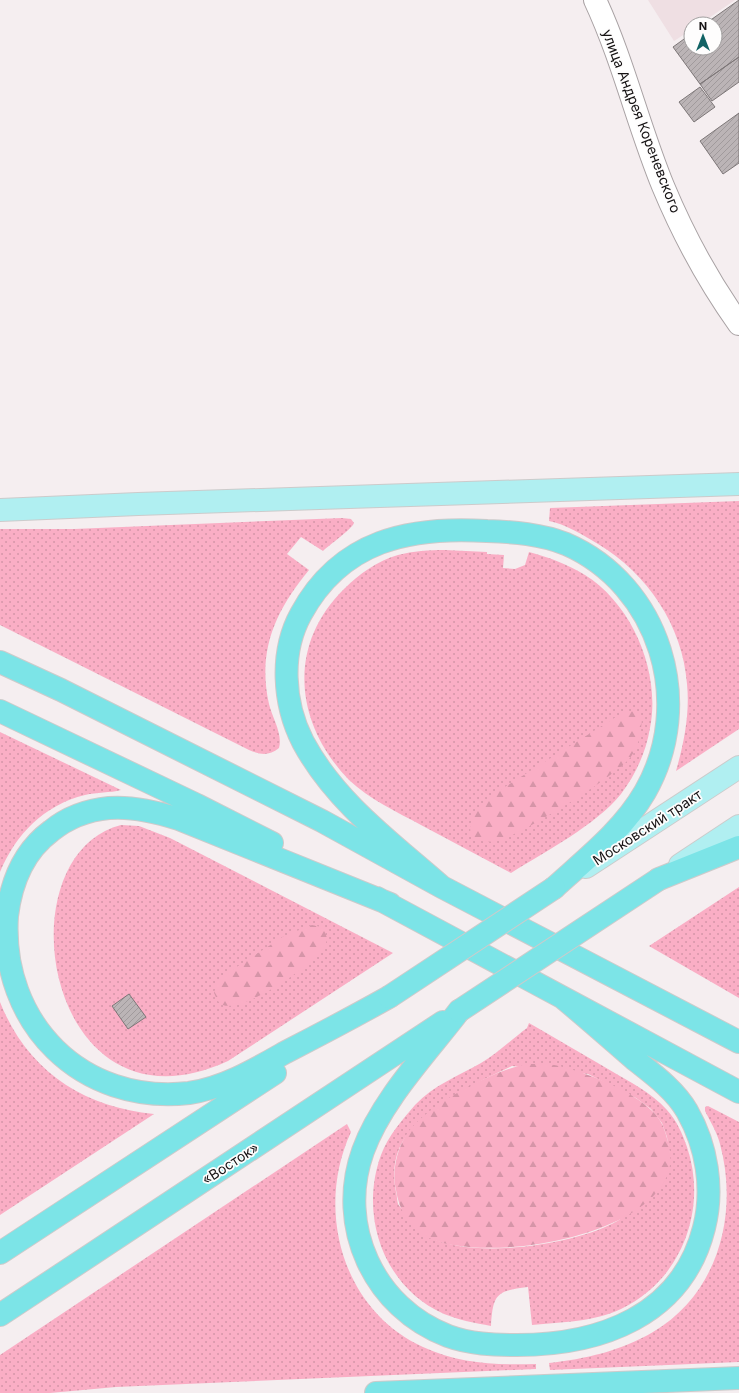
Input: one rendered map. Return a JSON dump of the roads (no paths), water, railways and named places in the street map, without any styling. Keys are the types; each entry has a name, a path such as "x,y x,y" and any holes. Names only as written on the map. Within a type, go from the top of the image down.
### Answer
{"highway":[{"path":"0,1253 554,888 630,816 652,779 659,760 668,720 667,671 653,630 641,607 623,586 606,570 586,555 567,545 537,536 511,532 480,530 430,531 390,538 375,543 344,562 316,589 296,622 289,641 287,659 288,693 296,727 312,757 344,800 442,887"},
{"path":"0,662 68,694 322,821 442,887 739,1042"},
{"path":"0,711 197,805 390,904 739,1092"},
{"path":"389,997 244,1075 211,1088 191,1092 145,1093 122,1089 85,1074 52,1048 30,1018 15,988 7,953 7,923 11,893 15,879 26,857 48,833 73,818 87,812 109,808 132,808 155,812 179,820 390,904"},
{"name":"«Восток»","path":"0,1314 659,879 739,847"},
{"path":"459,1011 398,1090 368,1139 356,1174 354,1193 358,1236 365,1258 389,1295 406,1312 426,1326 447,1336 468,1342 534,1345 596,1336 636,1319 658,1304 676,1285 691,1264 700,1242 707,1217 709,1196 708,1173 704,1151 697,1130 686,1109 658,1079 562,997"},
{"path":"690,1016 739,1033"},
{"path":"376,1393 739,1378"}],"main road":[{"path":"0,510 154,503 739,484"},
{"name":"Московский тракт","path":"554,888 739,767"},
{"path":"659,879 739,826"}],"street":[{"name":"улица Андрея Кореневского","path":"595,0 620,62 663,185 701,262 727,307 739,324"}]}
